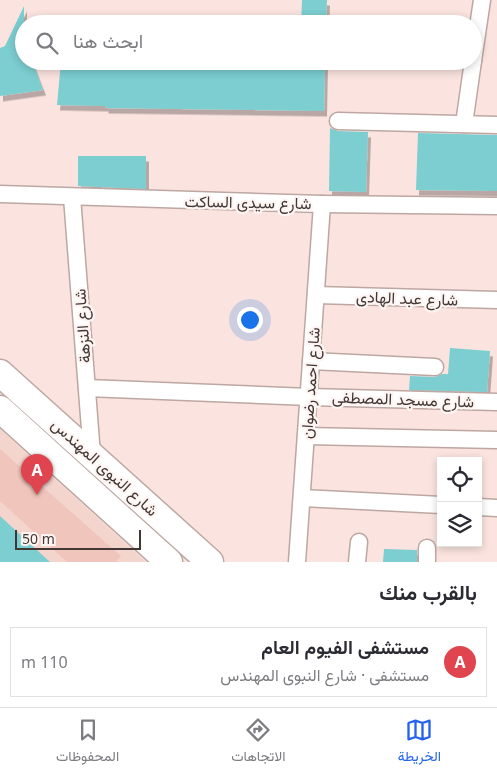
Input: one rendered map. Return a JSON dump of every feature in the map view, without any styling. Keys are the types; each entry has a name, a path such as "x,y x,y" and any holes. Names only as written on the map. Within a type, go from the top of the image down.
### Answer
{"main road":[{"name":"شارع النبوى المهندس","path":"0,373 210,562"},
{"name":"شارع النبوى المهندس","path":"0,409 169,562"}],"street":[{"path":"480,15 482,0"},
{"path":"464,124 472,70"},
{"path":"338,121 497,125"},
{"name":"شارع سيدى الساكت","path":"0,194 322,204 497,206"},
{"name":"شارع النزهة","path":"72,197 92,455"},
{"name":"شارع احمد رضوان","path":"297,562 322,204"},
{"name":"شارع عبد الهادى","path":"316,296 497,300"},
{"path":"311,361 435,367"},
{"name":"شارع مسجد المصطفى","path":"87,388 497,402"},
{"path":"306,436 497,440"},
{"path":"302,498 437,505"},
{"path":"482,507 497,508"},
{"path":"357,562 359,542"}],"shaded area":[{"path":"0,429 146,562 0,562"},
{"path":"0,449 121,556 116,562 67,562 0,501"}],"building":[{"path":"302,0 327,0 326,15 301,15"},
{"path":"24,6 24,15 20,15"},
{"path":"15,25 15,70 35,70 43,90 0,96 0,48 5,46"},
{"path":"60,70 325,70 324,111 105,108 106,106 57,105"},
{"path":"330,128 338,131 368,132 366,192 329,191"},
{"path":"418,133 497,135 497,191 416,190"},
{"path":"78,156 146,156 146,189 78,186"},
{"path":"450,348 490,351 487,392 409,390 410,376 435,377 448,374"},
{"path":"0,516 50,562 0,562"},
{"path":"384,549 417,550 417,562 383,562"}],"place":[{"name":"مستشفى الفيوم العام","path":"37,495"}]}
